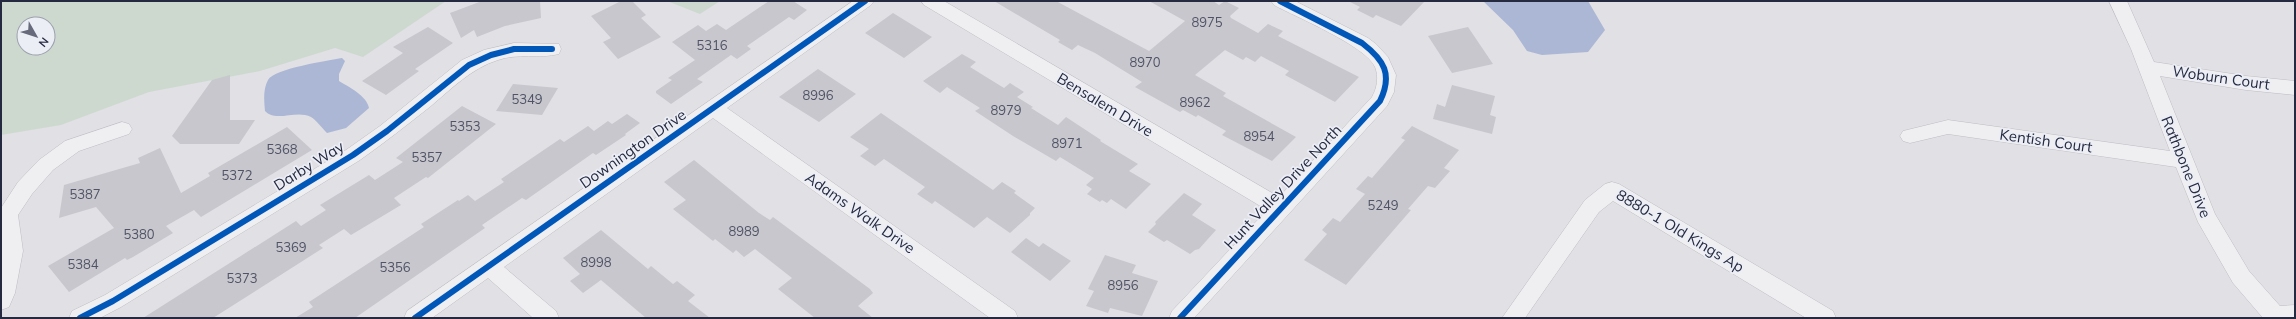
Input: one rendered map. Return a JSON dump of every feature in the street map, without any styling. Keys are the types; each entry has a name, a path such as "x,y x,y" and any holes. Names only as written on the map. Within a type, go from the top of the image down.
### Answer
{"street":[{"name":"Downington Drive","path":"415,318 865,1"},
{"name":"Bensalem Drive","path":"930,1 1281,208"},
{"name":"Hunt Valley Drive North","path":"1180,318 1380,101 1386,90 1388,79 1384,66 1373,52 1362,43 1280,1"},
{"name":"Rathbone Drive","path":"2118,1 2147,67 2183,160 2215,235 2241,277 2282,316"},
{"name":"Darby Way","path":"80,318 114,301 353,155 417,108 469,65 491,55 514,49 552,49"},
{"name":"Woburn Court","path":"2147,67 2246,83 2295,88"},
{"name":"Adams Walk Drive","path":"713,108 1008,318"},
{"name":"Kentish Court","path":"1910,136 1948,127 2183,160"},
{"path":"1,301 12,252 5,214 46,165 72,146 122,128"},
{"name":"8880-1 Old Kings Ap","path":"1513,318 1592,206 1612,190 1825,318"},
{"path":"489,266 548,318"}],"shaded area":[{"path":"1,1 446,1 363,57 335,48 260,71 149,92 61,125 1,135"},
{"path":"667,1 720,1 700,14"}],"water":[{"path":"1483,1 1588,1 1605,30 1588,52 1542,55 1527,51 1513,30"},
{"path":"342,58 345,61 339,74 339,81 361,96 368,104 369,108 346,128 327,133 311,117 299,114 275,116 265,111 265,87 268,80 273,76 281,72 314,63"}],"building":[{"path":"482,1 540,1 541,18 505,26 477,37 474,30 461,38 450,13"},
{"path":"621,1 632,1 646,15 641,18 661,37 618,59 603,42 611,38 591,16"},
{"path":"769,1 793,1 807,10 794,20 789,17 747,46 751,49 737,59 731,55 697,79 703,82 671,104 656,93 656,91 672,80 668,78 695,60 672,42 698,25 706,31 717,24 726,30"},
{"path":"994,1 1056,1 1149,51 1185,21 1149,1 1213,1 1219,5 1225,1 1239,8 1230,16 1231,18 1258,33 1268,24 1283,31 1278,36 1359,77 1335,102 1285,75 1289,71 1261,56 1255,62 1246,57 1243,60 1225,50 1195,75 1226,93 1223,96 1296,137 1272,161 1222,135 1226,131 1198,115 1196,117 1183,110 1180,112 1135,87 1142,82 1095,53 1078,45 1072,50 1058,42 1060,40"},
{"path":"1348,1 1425,1 1401,26 1376,15 1373,18 1357,10 1360,7"},
{"path":"893,13 932,37 904,58 865,33"},
{"path":"428,27 453,43 415,69 419,71 386,95 362,81 403,53 393,47"},
{"path":"1468,27 1493,64 1452,73 1428,36"},
{"path":"962,54 976,62 970,67 1004,88 1010,83 1024,92 1017,97 1058,125 1066,117 1101,140 1100,141 1138,164 1129,171 1151,184 1126,209 1111,199 1107,203 1102,200 1100,202 1087,194 1092,189 1086,185 1094,178 1060,157 1056,161 1013,136 975,111 980,108 947,87 940,93 923,81"},
{"path":"818,69 856,94 819,122 779,97"},
{"path":"230,75 230,120 255,120 239,144 180,144 172,136 212,80"},
{"path":"513,84 558,88 542,115 496,111"},
{"path":"1452,85 1495,96 1490,115 1496,117 1492,134 1433,119 1437,104 1445,107"},
{"path":"462,106 496,124 428,178 426,177 394,198 401,205 351,235 344,229 319,245 323,248 213,318 143,318 296,221 301,226 326,210 320,205 369,175 375,180 403,162 396,158"},
{"path":"881,113 993,190 1002,182 1016,191 1014,193 1035,208 1030,215 1010,233 987,217 974,228 935,201 932,204 917,194 925,187 884,159 875,166 860,156 869,149 850,137"},
{"path":"627,114 640,123 625,134 626,135 596,155 593,153 526,200 522,198 482,225 485,228 355,318 295,318 313,307 309,302 424,227 421,224 458,200 459,201 468,195 475,201 504,182 501,179 560,139 564,142 588,126 594,131 608,121 612,124"},
{"path":"1412,126 1459,150 1444,168 1450,171 1435,188 1428,186 1408,209 1411,210 1346,285 1304,260 1327,234 1322,230 1333,218 1340,222 1365,194 1356,189 1368,176 1372,178 1405,140 1401,138"},
{"path":"287,127 312,150 201,217 194,210 166,226 173,233 133,257 127,260 125,258 69,292 48,266 114,228 96,207 59,218 64,185 140,163 138,158 160,148 181,193 210,176 208,173"},
{"path":"694,160 759,213 770,220 773,217 870,289 873,293 858,306 873,318 815,318 778,289 792,278 755,249 744,257 736,250 733,253 715,239 713,241 673,209 686,200 664,182"},
{"path":"1184,193 1202,204 1192,215 1216,230 1199,249 1190,254 1167,240 1164,242 1148,232 1156,224 1155,222"},
{"path":"601,230 648,269 651,266 673,284 677,281 695,295 688,301 710,318 646,318 601,280 583,293 570,281 580,274 563,258"},
{"path":"1026,238 1039,247 1043,243 1071,261 1050,281 1011,252"},
{"path":"1105,255 1136,265 1132,273 1158,281 1142,316 1110,308 1108,313 1086,306 1094,291 1088,289"}],"cycle path":[{"path":"415,318 865,1"},
{"path":"1180,318 1380,101 1387,83 1385,68 1370,49 1362,43 1280,1"},
{"path":"80,318 113,301 353,155 387,131 469,65 491,55 514,49 552,49"}]}
